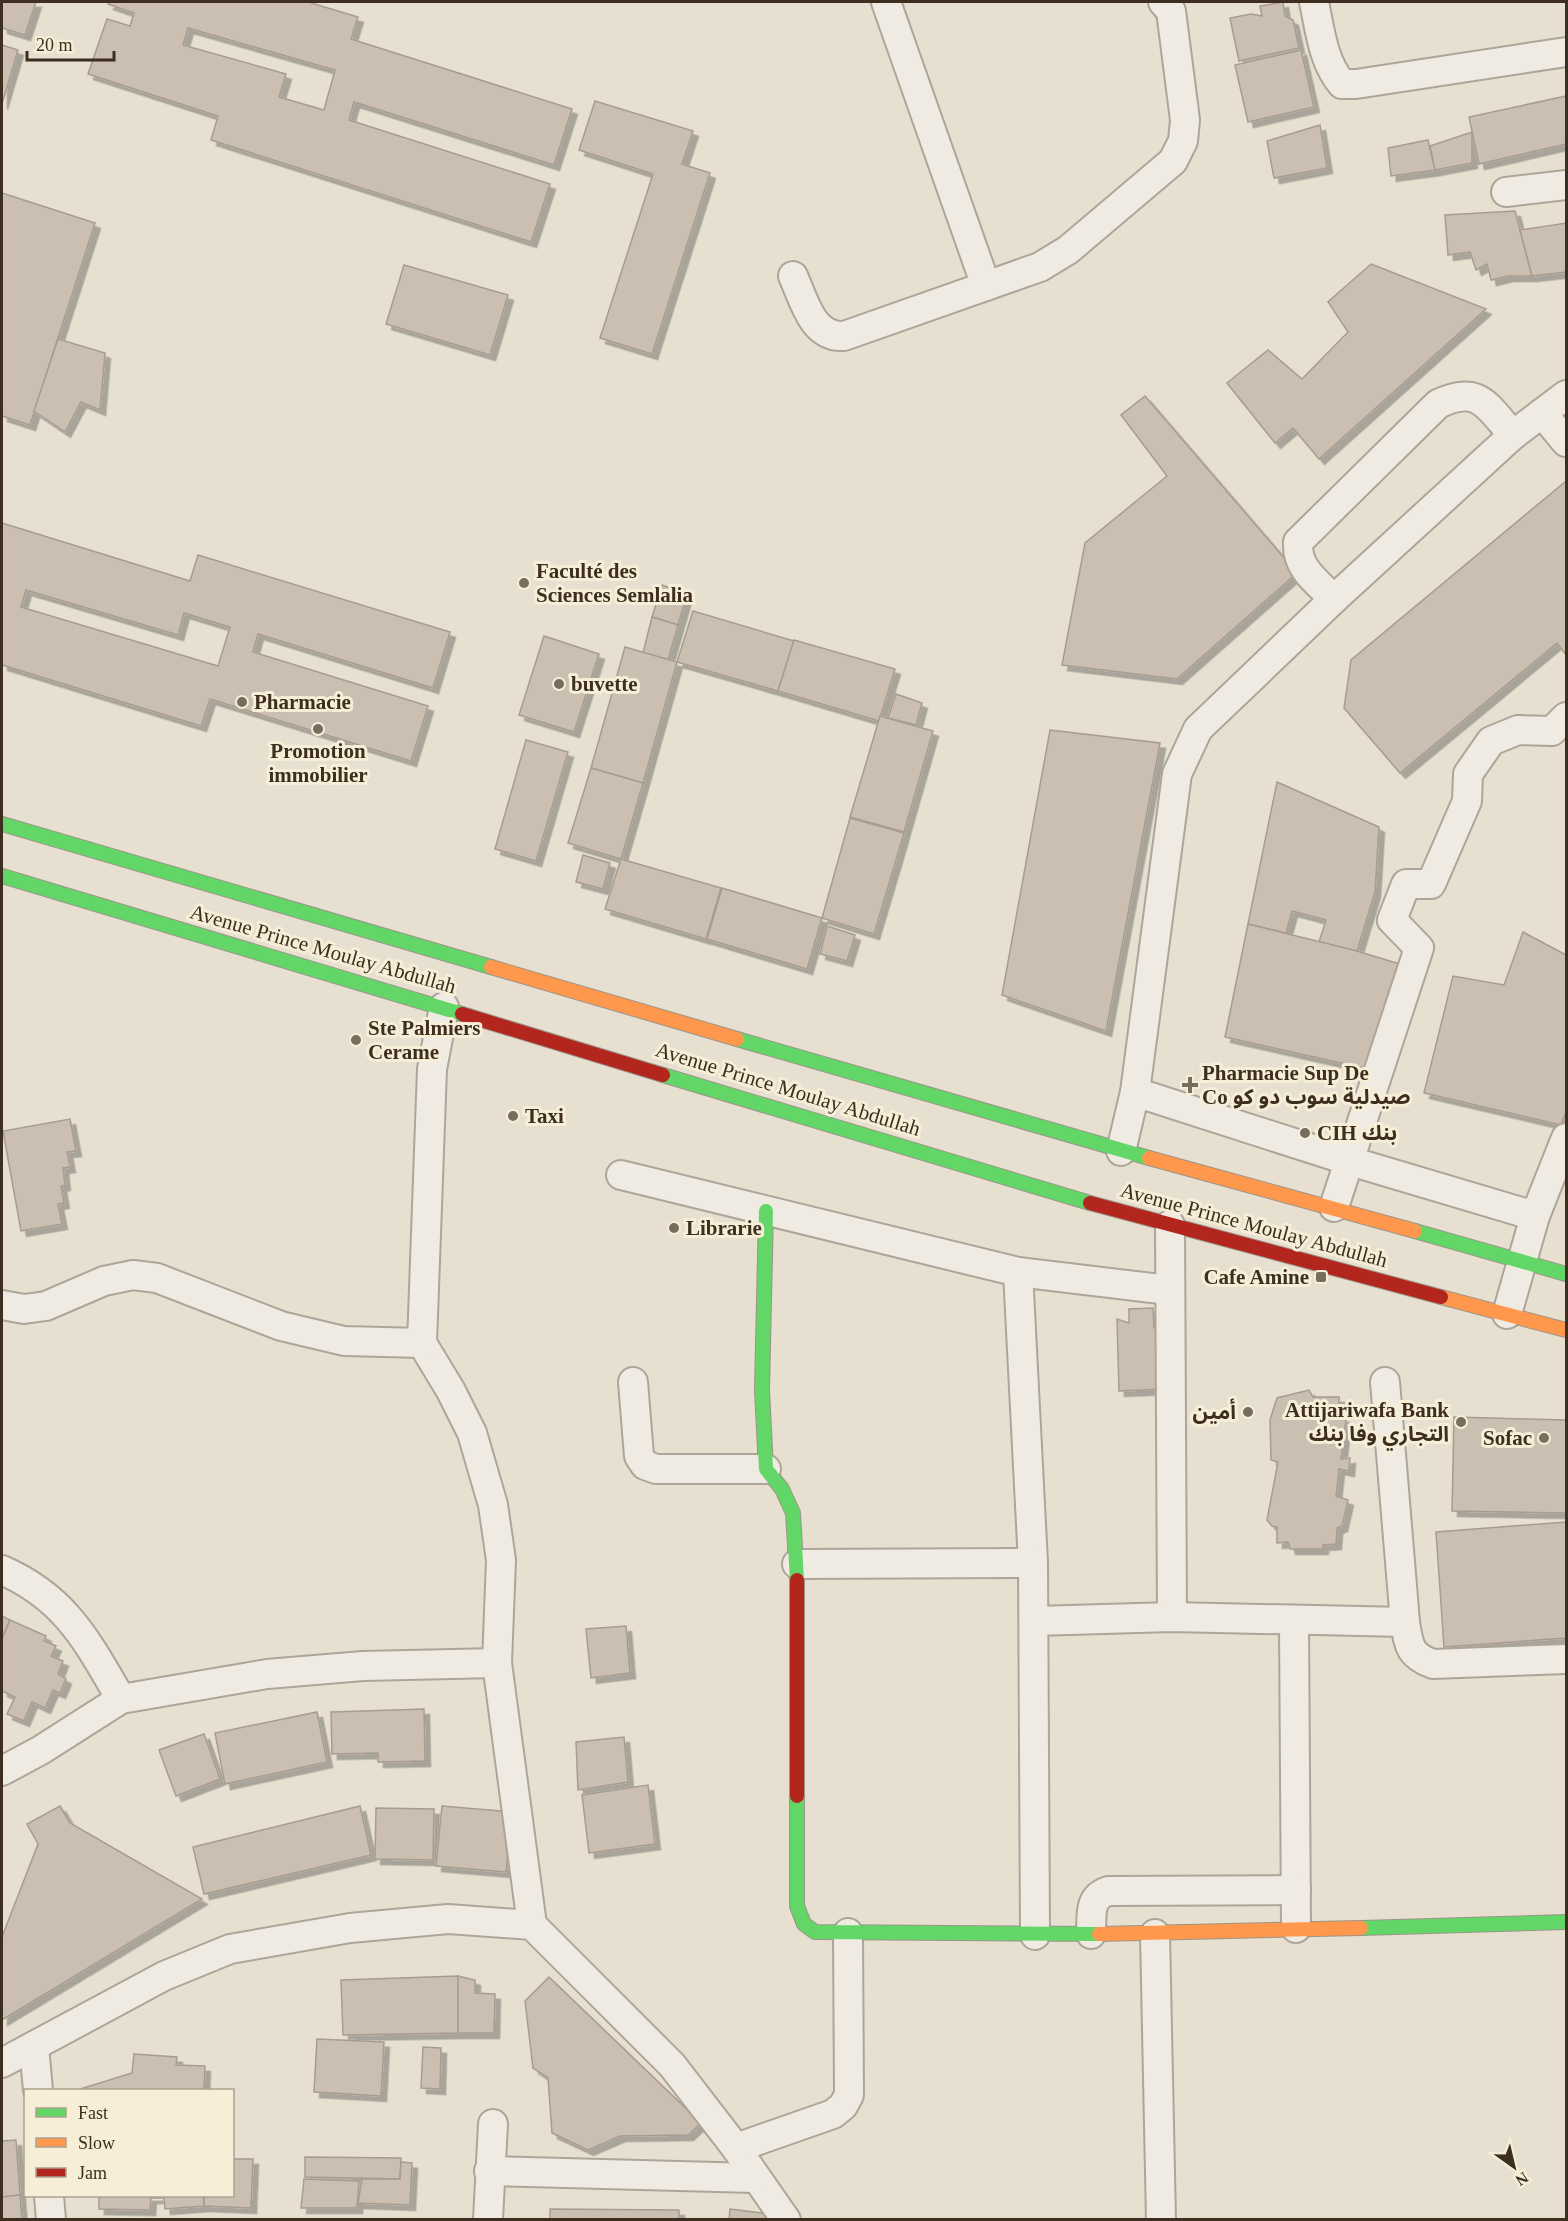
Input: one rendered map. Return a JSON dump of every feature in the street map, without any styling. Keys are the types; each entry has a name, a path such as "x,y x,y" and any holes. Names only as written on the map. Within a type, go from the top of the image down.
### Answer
{"main road":[{"name":"Avenue Prince Moulay Abdullah","path":"2,824 1121,1151 1334,1207 1566,1274"},
{"name":"Avenue Prince Moulay Abdullah","path":"2,876 1170,1225 1566,1330"},
{"path":"766,1211 762,1390 766,1469 783,1489 793,1513 797,1564 797,1906 802,1922 811,1931 1035,1935 1155,1934 1296,1928 1566,1922"}],"street":[{"path":"886,2 986,286"},
{"path":"1314,2 1326,57 1334,75 1342,84 1356,84 1566,52"},
{"path":"793,276 818,328 831,337 843,336 1040,267 1068,250 1173,161 1183,141 1185,120 1172,5"},
{"path":"1506,192 1566,185"},
{"path":"1334,599 1302,566 1297,554 1298,542 1438,404 1455,395 1468,394 1480,399 1513,435"},
{"path":"1121,1151 1135,1092 1177,774 1198,729 1334,599 1513,435 1566,395"},
{"path":"1542,413 1566,442"},
{"path":"1334,1207 1379,1063 1419,948 1392,920 1406,884 1431,884 1467,801 1468,774 1491,741 1518,730 1552,731 1566,717"},
{"path":"444,1007 432,1069 422,1342 451,1390 472,1433 493,1505 501,1560 497,1663 532,1925 672,2065 736,2148 786,2220"},
{"path":"1135,1092 1350,1161 1535,1216"},
{"path":"1508,1314 1535,1216 1566,1138"},
{"path":"621,1175 1018,1272 1169,1290"},
{"path":"1170,1225 1172,1617"},
{"path":"1018,1272 1035,1621 1035,1935"},
{"path":"2,1305 24,1309 46,1306 104,1281 133,1275 157,1278 281,1326 344,1341 422,1342"},
{"path":"633,1382 639,1456 645,1465 656,1469 766,1469"},
{"path":"1384,1382 1405,1622 1410,1648 1419,1659 1433,1664 1566,1659"},
{"path":"797,1564 1033,1563"},
{"path":"2,1570 29,1582 63,1611 85,1638 122,1699"},
{"path":"1035,1621 1172,1617 1405,1622"},
{"path":"1294,1620 1296,1928"},
{"path":"2,1771 41,1750 122,1699 267,1674 363,1666 497,1663"},
{"path":"1091,1934 1093,1900 1098,1894 1108,1891 1296,1890"},
{"path":"2,2063 164,1976 230,1949 350,1928 448,1919 532,1925"},
{"path":"736,2148 833,2114 849,2096 848,1933"},
{"path":"1155,1934 1161,2220"},
{"path":"34,2046 38,2089"},
{"path":"488,2220 493,2124"},
{"path":"489,2171 755,2178"},
{"path":"48,2197 51,2220"}],"building":[{"path":"2,2 36,2 25,35 2,28"},
{"path":"109,2 308,2 358,17 351,39 572,109 554,165 354,102 349,120 550,184 531,242 211,140 218,116 88,74 107,19 130,26 134,13 108,4","holes":["188,28 335,70 324,110 279,97 286,74 183,45"]},
{"path":"1283,2 1285,16 1293,20 1299,48 1239,61 1230,18 1251,14 1262,16 1260,6"},
{"path":"2,45 18,50 2,104"},
{"path":"1301,50 1314,107 1248,122 1235,65"},
{"path":"1566,96 1566,144 1479,164 1469,117"},
{"path":"595,101 693,131 682,164 710,173 652,354 600,338 653,174 579,150"},
{"path":"1320,125 1327,168 1274,178 1267,141"},
{"path":"1472,132 1472,163 1435,170 1430,146"},
{"path":"1428,140 1435,170 1391,176 1388,148"},
{"path":"2,193 95,223 30,425 2,416"},
{"path":"1515,211 1532,276 1508,276 1491,280 1487,264 1476,270 1470,252 1448,255 1445,215"},
{"path":"1566,223 1566,272 1532,276 1520,230"},
{"path":"1371,264 1486,309 1319,459 1293,428 1275,443 1227,383 1268,350 1302,379 1348,332 1328,302"},
{"path":"404,265 508,295 490,355 386,324"},
{"path":"58,339 105,353 100,410 81,402 65,432 34,411"},
{"path":"1145,396 1297,573 1177,679 1062,665 1085,543 1167,476 1121,415"},
{"path":"1566,481 1566,655 1557,643 1400,773 1344,708 1351,660"},
{"path":"2,523 190,581 198,555 450,632 433,688 258,634 253,652 428,706 411,761 210,699 201,726 2,665","holes":["26,590 178,635 184,613 230,627 218,666 21,607"]},
{"path":"662,585 687,594 678,625 652,617"},
{"path":"693,611 794,641 778,691 677,662"},
{"path":"652,617 678,625 668,660 643,653"},
{"name":"buvette","path":"544,636 599,654 574,732 519,715"},
{"path":"794,640 895,669 879,721 778,691"},
{"path":"625,647 677,662 643,783 591,768"},
{"path":"896,694 922,703 916,725 888,718"},
{"path":"880,716 933,731 904,832 850,817"},
{"path":"1050,730 1160,743 1106,1031 1002,995"},
{"path":"526,740 568,752 536,861 495,849"},
{"path":"591,768 643,783 621,859 568,843"},
{"path":"1277,782 1379,827 1375,892 1357,951 1319,942 1326,920 1292,911 1286,933 1248,924"},
{"path":"850,818 904,833 874,934 822,918"},
{"path":"583,855 610,863 603,889 576,882"},
{"path":"621,859 721,888 706,939 605,909"},
{"path":"722,888 822,918 807,969 707,939"},
{"path":"1248,924 1357,951 1413,968 1377,1071 1225,1037"},
{"path":"827,926 855,935 847,961 820,954"},
{"path":"1523,932 1566,955 1566,1112 1561,1125 1424,1093 1453,976 1504,985"},
{"path":"70,1119 76,1151 67,1152 70,1167 63,1168 65,1185 61,1186 64,1203 58,1204 62,1224 21,1231 3,1131"},
{"path":"1153,1308 1154,1328 1163,1328 1165,1389 1119,1391 1117,1319 1129,1323 1129,1309"},
{"path":"1309,1390 1313,1397 1339,1397 1339,1415 1346,1419 1341,1459 1350,1458 1349,1471 1339,1469 1336,1496 1348,1500 1342,1526 1337,1528 1336,1544 1323,1545 1323,1549 1290,1549 1288,1542 1277,1543 1277,1527 1272,1526 1267,1520 1278,1462 1271,1460 1270,1420 1277,1398"},
{"path":"1454,1417 1566,1420 1566,1513 1452,1511"},
{"path":"1566,1522 1566,1638 1444,1647 1436,1532"},
{"path":"2,1616 10,1620 2,1639"},
{"path":"10,1620 46,1636 44,1641 56,1646 51,1656 63,1661 58,1674 66,1679 60,1693 53,1690 45,1708 32,1702 24,1721 7,1714 15,1697 2,1691 2,1639"},
{"path":"626,1626 630,1673 591,1678 586,1629"},
{"path":"424,1709 425,1761 378,1762 378,1753 332,1754 331,1712"},
{"path":"317,1712 327,1762 225,1784 215,1733"},
{"path":"204,1734 220,1779 176,1796 159,1750"},
{"path":"624,1737 628,1782 578,1790 576,1742"},
{"path":"648,1785 655,1844 589,1853 582,1795"},
{"path":"60,1806 70,1823 202,1899 2,2020 2,1937 38,1844 27,1824"},
{"path":"360,1806 371,1855 204,1894 193,1847"},
{"path":"442,1806 512,1812 506,1872 436,1866"},
{"path":"376,1808 434,1809 433,1860 375,1859"},
{"path":"458,1976 458,2033 343,2035 341,1980"},
{"path":"458,1976 475,1980 475,1993 495,1994 494,2033 458,2033"},
{"path":"549,1977 701,2123 688,2135 620,2136 588,2150 552,2133 548,2078 533,2068 525,2001"},
{"path":"317,2039 384,2042 381,2096 314,2092"},
{"path":"423,2047 441,2048 440,2089 421,2088"},
{"path":"134,2054 177,2057 176,2065 205,2066 204,2089 80,2089 132,2073"},
{"path":"16,2140 20,2195 2,2197 2,2141"},
{"path":"305,2157 401,2158 400,2179 305,2177"},
{"path":"234,2159 253,2159 251,2208 204,2206 204,2197 234,2197"},
{"path":"401,2162 412,2163 410,2205 358,2203 362,2179 400,2179"},
{"path":"304,2179 359,2181 357,2208 301,2208"},
{"path":"20,2195 22,2220 2,2220 2,2197"},
{"path":"99,2197 151,2197 150,2210 99,2209"},
{"path":"203,2197 204,2206 165,2209 164,2198 152,2198"},
{"path":"550,2209 679,2210 679,2220 550,2220"},
{"path":"730,2209 769,2214 768,2220 729,2220"}],"traffic: fast":[{"path":"2,824 491,967"},
{"path":"2,876 462,1014"},
{"path":"737,1039 1149,1158"},
{"path":"663,1075 1090,1203"},
{"path":"766,1211 762,1390 766,1469 782,1489 793,1513 797,1580"},
{"path":"1415,1231 1566,1274"},
{"path":"797,1796 797,1906 804,1924 815,1932 1099,1934"},
{"path":"1361,1928 1566,1922"}],"traffic: slow":[{"path":"491,967 737,1039"},
{"path":"1149,1158 1415,1231"},
{"path":"1441,1297 1566,1330"},
{"path":"1099,1934 1361,1928"}],"traffic: jam":[{"path":"462,1014 663,1075"},
{"path":"1090,1203 1441,1297"},
{"path":"797,1580 797,1796"}],"place":[{"name":"Faculté des Sciences Semlalia","path":"524,583"},
{"name":"buvette","path":"559,684"},
{"name":"Pharmacie","path":"242,702"},
{"name":"Promotion immobilier","path":"318,729"},
{"name":"Ste Palmiers Cerame","path":"356,1040"},
{"name":"Pharmacie Sup De Co صيدلية سوب دو كو","path":"1190,1085"},
{"name":"Taxi","path":"513,1116"},
{"name":"CIH بنك","path":"1305,1133"},
{"name":"Librarie","path":"674,1228"},
{"name":"Cafe Amine","path":"1321,1277"},
{"name":"أمين","path":"1248,1412"},
{"name":"Attijariwafa Bank التجاري وفا بنك","path":"1461,1422"},
{"name":"Sofac","path":"1544,1438"}]}
